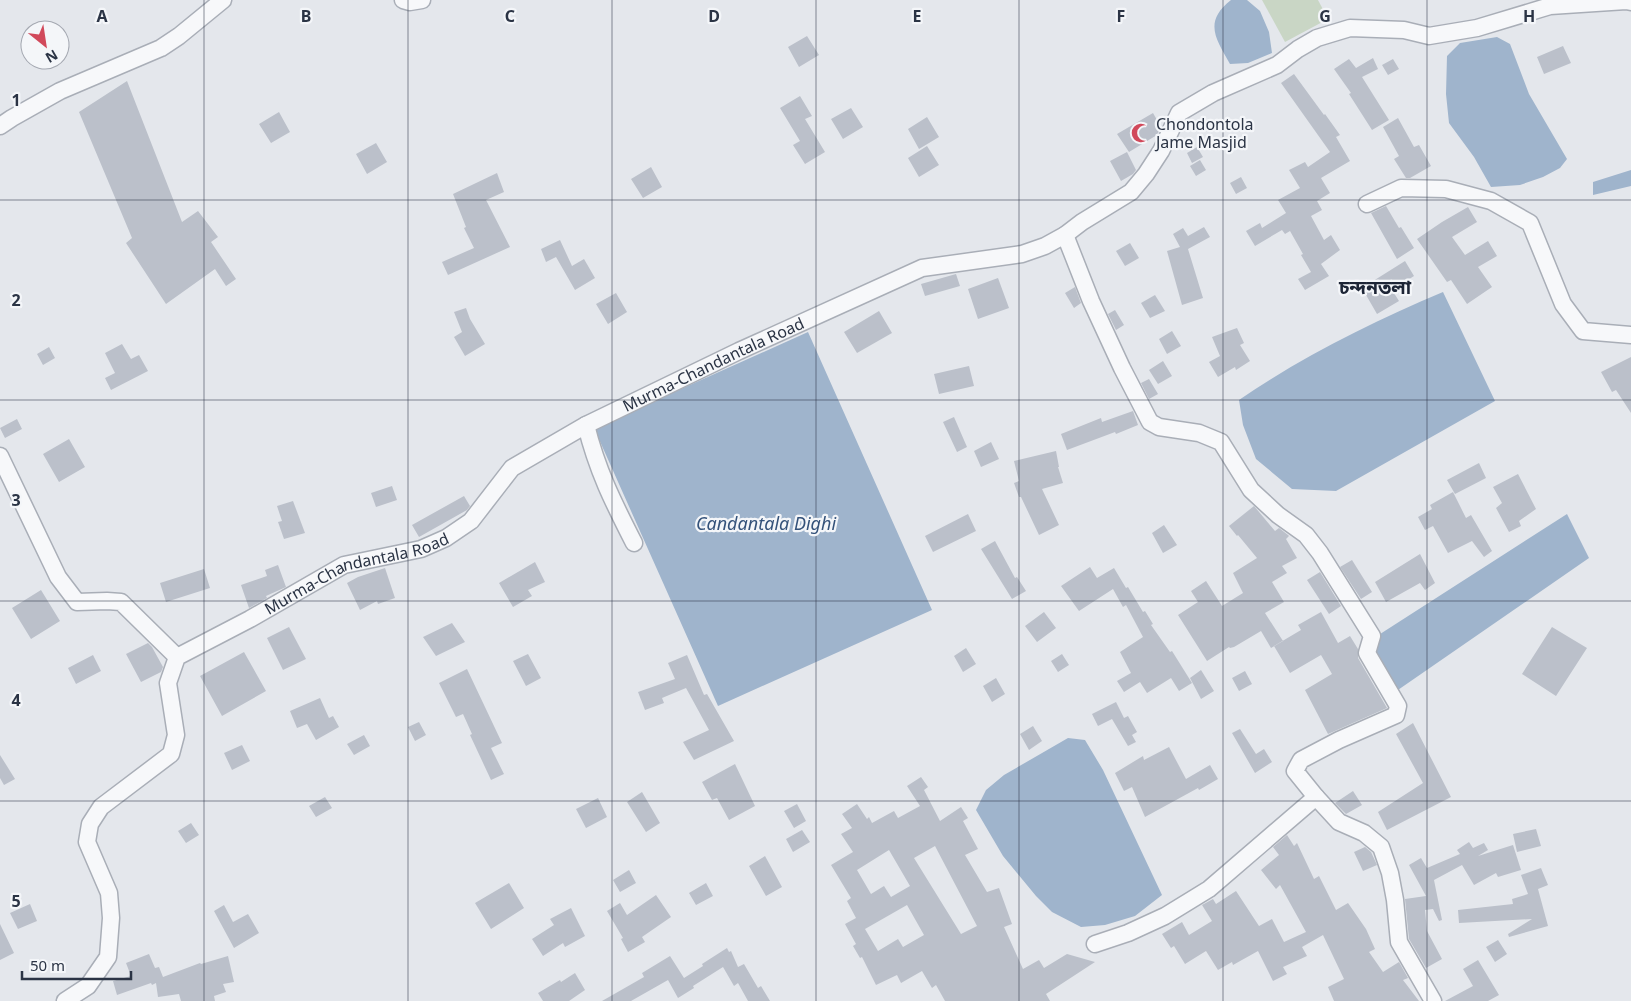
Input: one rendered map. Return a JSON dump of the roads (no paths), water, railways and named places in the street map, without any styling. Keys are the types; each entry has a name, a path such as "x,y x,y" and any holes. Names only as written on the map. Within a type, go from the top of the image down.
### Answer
{"street":[{"path":"0,126 60,91 161,48 179,36 223,0"},
{"path":"403,0 410,2 422,0"},
{"name":"Murma-Chandantala Road","path":"177,657 250,620 344,565 403,553 446,538 471,521 512,468 586,425 739,351 922,268 1022,254 1045,246 1131,192 1161,151 1179,113 1213,94 1277,65 1298,49 1317,38 1350,28 1404,30 1429,36 1477,28 1550,6 1631,2"},
{"path":"1367,204 1401,188 1446,189 1491,201 1530,223 1563,304 1582,331 1631,335"},
{"path":"1065,235 1091,302 1150,422 1159,427 1199,434 1222,442 1251,490 1278,515 1306,534 1372,636 1367,653 1398,706 1396,715 1301,760 1295,771 1339,822 1364,833 1380,847 1390,873 1399,942 1433,1001"},
{"path":"586,425 593,454 606,489 634,543"},
{"path":"0,456 58,577 77,602 121,602 177,657 168,683 176,735 171,754 101,807 90,824 87,842 109,893 111,918 108,956 88,986 65,1001"},
{"path":"1095,944 1128,933 1165,916 1209,889 1316,797"}],"water":[{"path":"1231,0 1247,0 1260,11 1269,32 1272,53 1248,63 1230,64 1217,39 1215,23 1222,8"},
{"path":"1497,37 1510,44 1529,94 1567,159 1560,168 1543,177 1520,185 1491,187 1474,157 1449,123 1446,94 1447,56 1460,43"},
{"path":"1631,170 1631,186 1593,195 1593,182"},
{"path":"1443,292 1495,401 1336,491 1292,489 1256,459 1243,425 1239,400 1313,354 1390,315"},
{"name":"Candantala Dighi","path":"808,332 932,610 718,706 594,428"},
{"path":"1567,514 1589,558 1395,692 1372,651 1377,636"},
{"path":"1068,738 1085,740 1103,770 1162,895 1135,916 1105,925 1081,927 1052,912 1036,896 1003,856 976,810 986,790 1004,775"}],"place":[{"name":"Chondontola Jame Masjid","path":"1141,133"}],"district":[{"name":"চন্দনতলা","path":"1375,287"}]}
